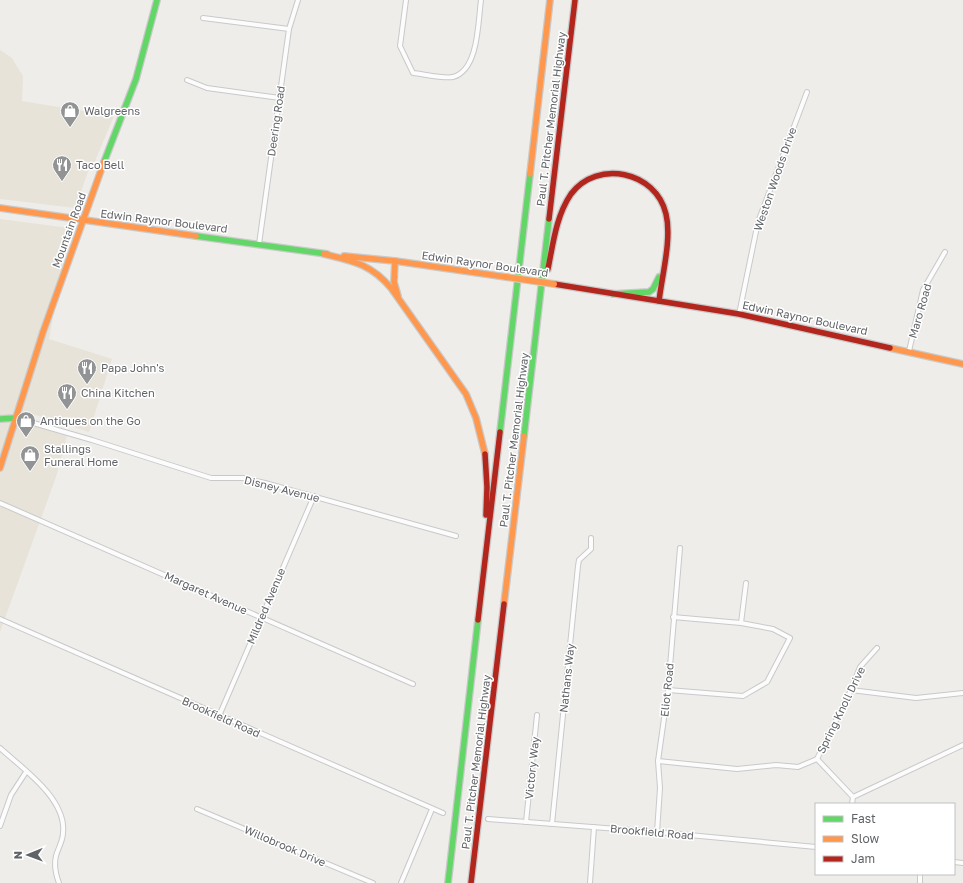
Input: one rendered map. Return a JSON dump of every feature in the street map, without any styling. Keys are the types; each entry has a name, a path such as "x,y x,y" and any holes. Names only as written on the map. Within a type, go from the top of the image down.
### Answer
{"main road":[{"name":"Mountain Road","path":"0,468 43,332 136,79 157,0"},
{"name":"Paul T. Pitcher Memorial Highway","path":"448,883 550,0"},
{"name":"Paul T. Pitcher Memorial Highway","path":"471,883 575,0"},
{"path":"538,320 560,216 565,205 579,186 599,174 621,173 632,176 648,185 661,200 667,218 668,229 658,282 649,292 613,294"},
{"name":"Edwin Raynor Boulevard","path":"0,208 83,221 324,254 395,261 659,301 739,314 963,364"},
{"path":"324,254 359,263 379,274 460,386 477,421 485,451 487,468 487,501 470,690"},
{"path":"395,261 394,282 399,300"},
{"path":"659,301 662,265"},
{"path":"0,419 16,418"}],"street":[{"name":"Deering Road","path":"259,244 289,29 298,0"},
{"path":"406,0 400,46 413,73 452,77 460,73 474,54 482,0"},
{"path":"203,18 289,29"},
{"path":"187,80 207,88 280,98"},
{"name":"Weston Woods Drive","path":"739,314 758,222 807,92"},
{"name":"Maro Road","path":"909,351 923,290 945,252"},
{"name":"Disney Avenue","path":"16,418 92,440 211,478 243,478 314,496 456,536"},
{"name":"Mildred Avenue","path":"219,716 314,496"},
{"name":"Margaret Avenue","path":"0,503 413,684"},
{"name":"Nathans Way","path":"552,824 578,566 579,560 591,549 591,538"},
{"name":"Eliot Road","path":"657,832 660,788 658,760 668,690 680,548"},
{"path":"741,623 746,583"},
{"path":"668,690 743,696 767,682 790,638 773,628 741,623 673,617"},
{"name":"Brookfield Road","path":"0,619 443,813"},
{"name":"Spring Knoll Drive","path":"658,760 737,769 776,765 798,768 817,759 851,690 860,667 877,648"},
{"path":"851,690 916,698 963,693"},
{"name":"Victory Way","path":"526,822 538,715"},
{"path":"853,797 963,745"},
{"path":"0,748 48,792 61,813 64,822 63,836 56,857 56,875 59,883"},
{"path":"817,759 853,797"},
{"path":"0,826 11,795 26,772"},
{"path":"852,803 853,797"},
{"name":"Willobrook Drive","path":"197,809 373,883"},
{"path":"401,883 432,809"},
{"name":"Brookfield Road","path":"488,819 657,832 815,847"},
{"path":"590,883 594,827"}],"shaded area":[{"path":"0,50 12,58 23,76 22,101 114,116 92,168 89,169 75,208 0,199"},
{"path":"0,219 69,228 49,339 112,359 89,432 26,412 23,422 67,436 56,477 0,632"}],"traffic: fast":[{"path":"104,162 136,79 157,0"},
{"path":"500,432 530,174"},
{"path":"524,436 549,219"},
{"path":"196,236 327,254"},
{"path":"613,294 649,292 653,289 659,277"},
{"path":"0,419 16,418"},
{"path":"448,883 478,620"}],"traffic: slow":[{"path":"530,174 550,0"},
{"path":"0,468 43,332 104,162"},
{"path":"0,208 196,236"},
{"path":"324,254 344,259 369,269 384,280 391,288 466,394 476,418 485,454"},
{"path":"344,256 395,261 506,277"},
{"path":"395,261 394,282 398,296"},
{"path":"506,277 554,284"},
{"path":"890,348 963,364"},
{"path":"504,604 524,436"}],"traffic: jam":[{"path":"549,219 575,0"},
{"path":"548,269 558,221 571,194 582,183 595,176 610,174 624,175 638,180 651,188 660,199 666,214 668,234 659,301"},
{"path":"554,284 739,314 890,348"},
{"path":"478,620 500,432"},
{"path":"485,454 487,487 486,515"},
{"path":"471,883 504,604"}],"place":[{"name":"Walgreens","path":"70,128"},
{"name":"Taco Bell","path":"62,182"},
{"name":"Papa John's","path":"87,385"},
{"name":"China Kitchen","path":"67,410"},
{"name":"Antiques on the Go","path":"26,438"},
{"name":"Stallings Funeral Home","path":"30,472"}]}
